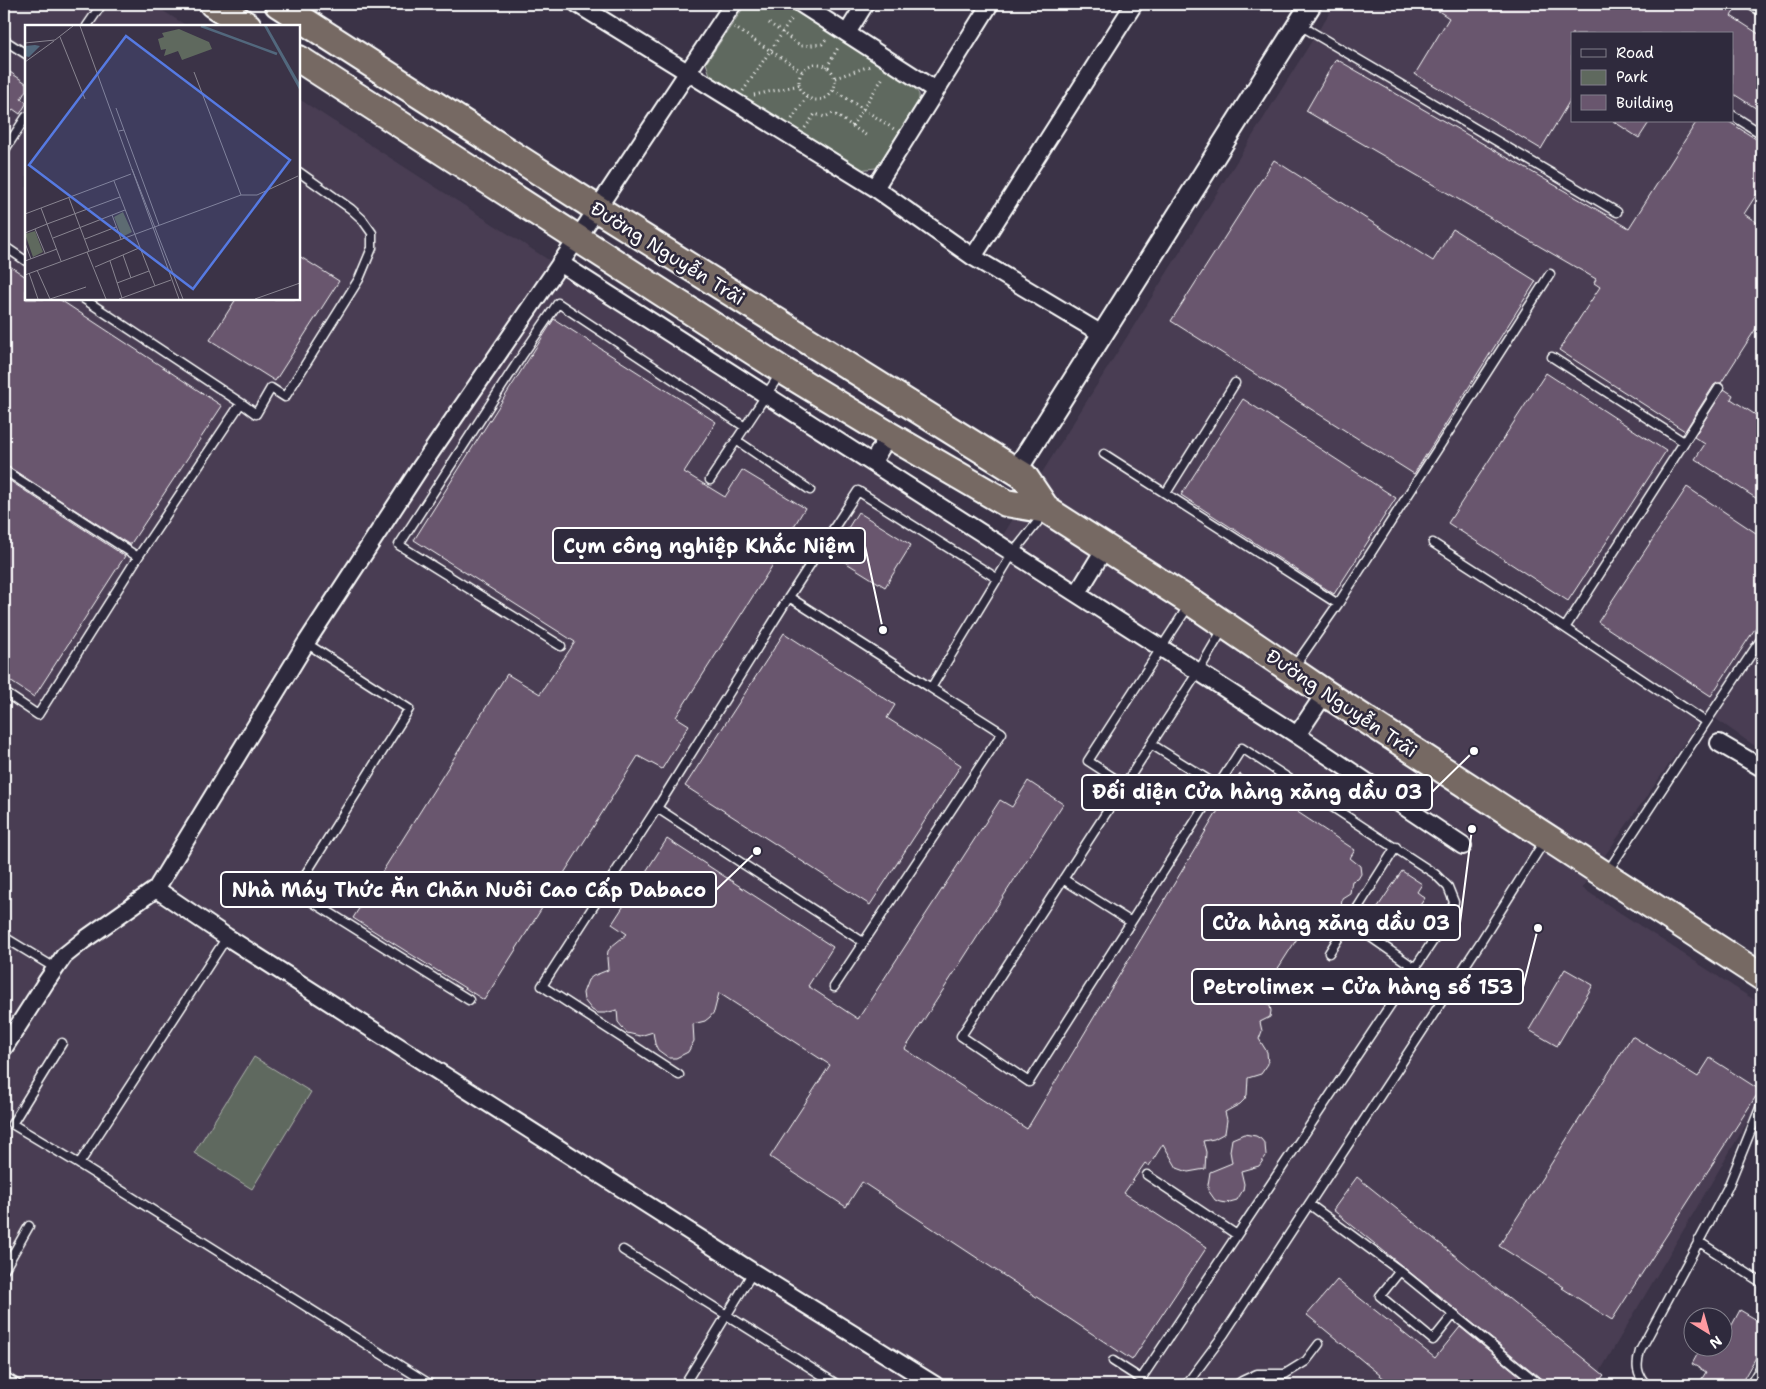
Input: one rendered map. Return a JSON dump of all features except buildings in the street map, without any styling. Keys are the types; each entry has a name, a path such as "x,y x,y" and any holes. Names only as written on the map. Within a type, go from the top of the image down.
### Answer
{"highway":[{"path":"213,4 246,25"},
{"name":"Đường Nguyễn Trãi","path":"278,4 596,208 1024,476 1047,510 1191,602 1325,693 1762,977"},
{"name":"Đường Nguyễn Trãi","path":"300,60 782,370 889,435 1006,503 1047,510"}],"street":[{"path":"579,4 875,188 973,257 1102,334"},
{"path":"4,1048 55,968 71,949 156,889 306,642 420,468 577,239 732,4"},
{"path":"840,35 865,4"},
{"path":"875,188 990,4"},
{"path":"973,257 1134,4"},
{"path":"1016,471 1311,4"},
{"path":"799,7 840,35 935,90"},
{"path":"560,263 1297,735 1463,846"},
{"path":"691,347 707,322"},
{"path":"872,463 889,435"},
{"path":"1077,594 1105,548"},
{"path":"1297,735 1325,693"},
{"path":"1719,743 1762,768"},
{"path":"156,889 227,937 753,1272 935,1385"}],"lane":[{"path":"88,25 102,4"},
{"path":"1749,4 1762,12"},
{"path":"1298,24 1617,212"},
{"path":"4,40 25,53"},
{"path":"1734,116 1762,134"},
{"path":"4,151 25,119"},
{"path":"86,300 256,414 271,388 285,397 360,279 372,248 372,233 362,219 300,173"},
{"path":"4,246 25,259"},
{"path":"1292,670 1338,604 1550,274"},
{"path":"561,646 399,545 558,303 745,427"},
{"path":"1552,357 1684,442"},
{"path":"710,480 782,370"},
{"path":"1166,493 1235,383"},
{"path":"1565,628 1718,388"},
{"path":"4,692 38,715 240,403"},
{"path":"736,440 810,490"},
{"path":"1104,454 1338,604"},
{"path":"4,470 138,558"},
{"path":"679,1075 542,986 657,808 789,597 858,491 998,579"},
{"path":"931,688 1013,553 1047,510"},
{"path":"1433,543 1706,722"},
{"path":"789,597 1002,732 834,987"},
{"path":"1125,785 1088,761 1160,647 1191,602"},
{"path":"1114,1361 1141,1379 1449,917 1454,902 1448,887 1436,874 1242,748 1029,1082 961,1036 1198,672 1225,625"},
{"path":"1605,874 1622,852 1762,638"},
{"path":"306,642 409,709 295,891 469,1000"},
{"path":"1151,744 1218,786"},
{"path":"657,808 863,942"},
{"path":"1197,1385 1188,1383 1224,1334 1310,1204 1547,837"},
{"path":"1329,953 1396,847"},
{"path":"1063,880 1132,922"},
{"path":"1349,922 1415,968"},
{"path":"4,937 55,968"},
{"path":"80,1164 227,937"},
{"path":"62,1042 12,1124 80,1164 431,1385"},
{"path":"1647,1385 1640,1377 1638,1369 1637,1361 1640,1351 1728,1187 1762,1103"},
{"path":"1754,1123 1762,1127"},
{"path":"1147,1175 1237,1235"},
{"path":"1310,1204 1400,1271 1540,1385"},
{"path":"4,1270 30,1226"},
{"path":"1698,1241 1762,1283"},
{"path":"622,1250 838,1385"},
{"path":"1400,1271 1380,1296 1433,1340 1453,1315"},
{"path":"684,1385 753,1272"},
{"path":"1236,1385 1242,1380 1258,1374 1285,1374 1306,1361 1319,1344"},
{"path":"1750,1385 1762,1365"},
{"path":"4,1376 18,1385"}],"path":[{"path":"743,92 799,7"},
{"path":"769,23 801,46 822,44 840,35"},
{"path":"733,26 803,72"},
{"path":"826,67 840,35"},
{"path":"835,78 879,63"},
{"path":"817,64 826,67 833,72 835,78 834,90 821,100 815,100 801,90 800,79 803,72 811,65 817,64"},
{"path":"852,126 888,69"},
{"path":"749,96 800,85"},
{"path":"834,90 896,131"},
{"path":"790,122 807,96"},
{"path":"803,130 814,114 825,117 833,113 867,136"}],"shaded area":[{"path":"4,4 152,4 185,25 25,25 25,300 300,300 300,100 995,548 1335,4 1762,4 1762,751 1706,712 1582,888 1762,1005 1762,1097 1592,1385 4,1385"}],"green space":[{"path":"746,4 790,4 911,83 919,94 919,100 876,168 858,170 710,75 706,63"},
{"path":"254,1057 311,1092 252,1189 194,1153"}],"place":[{"name":"Cụm công nghiệp Khắc Niệm","path":"883,630"},
{"name":"Đối diện Cửa hàng xăng dầu 03","path":"1474,751"},
{"name":"Cửa hàng xăng dầu 03","path":"1472,829"},
{"name":"Nhà Máy Thức Ăn Chăn Nuôi Cao Cấp Dabaco","path":"757,851"},
{"name":"Petrolimex – Cửa hàng số 153","path":"1538,928"}]}
